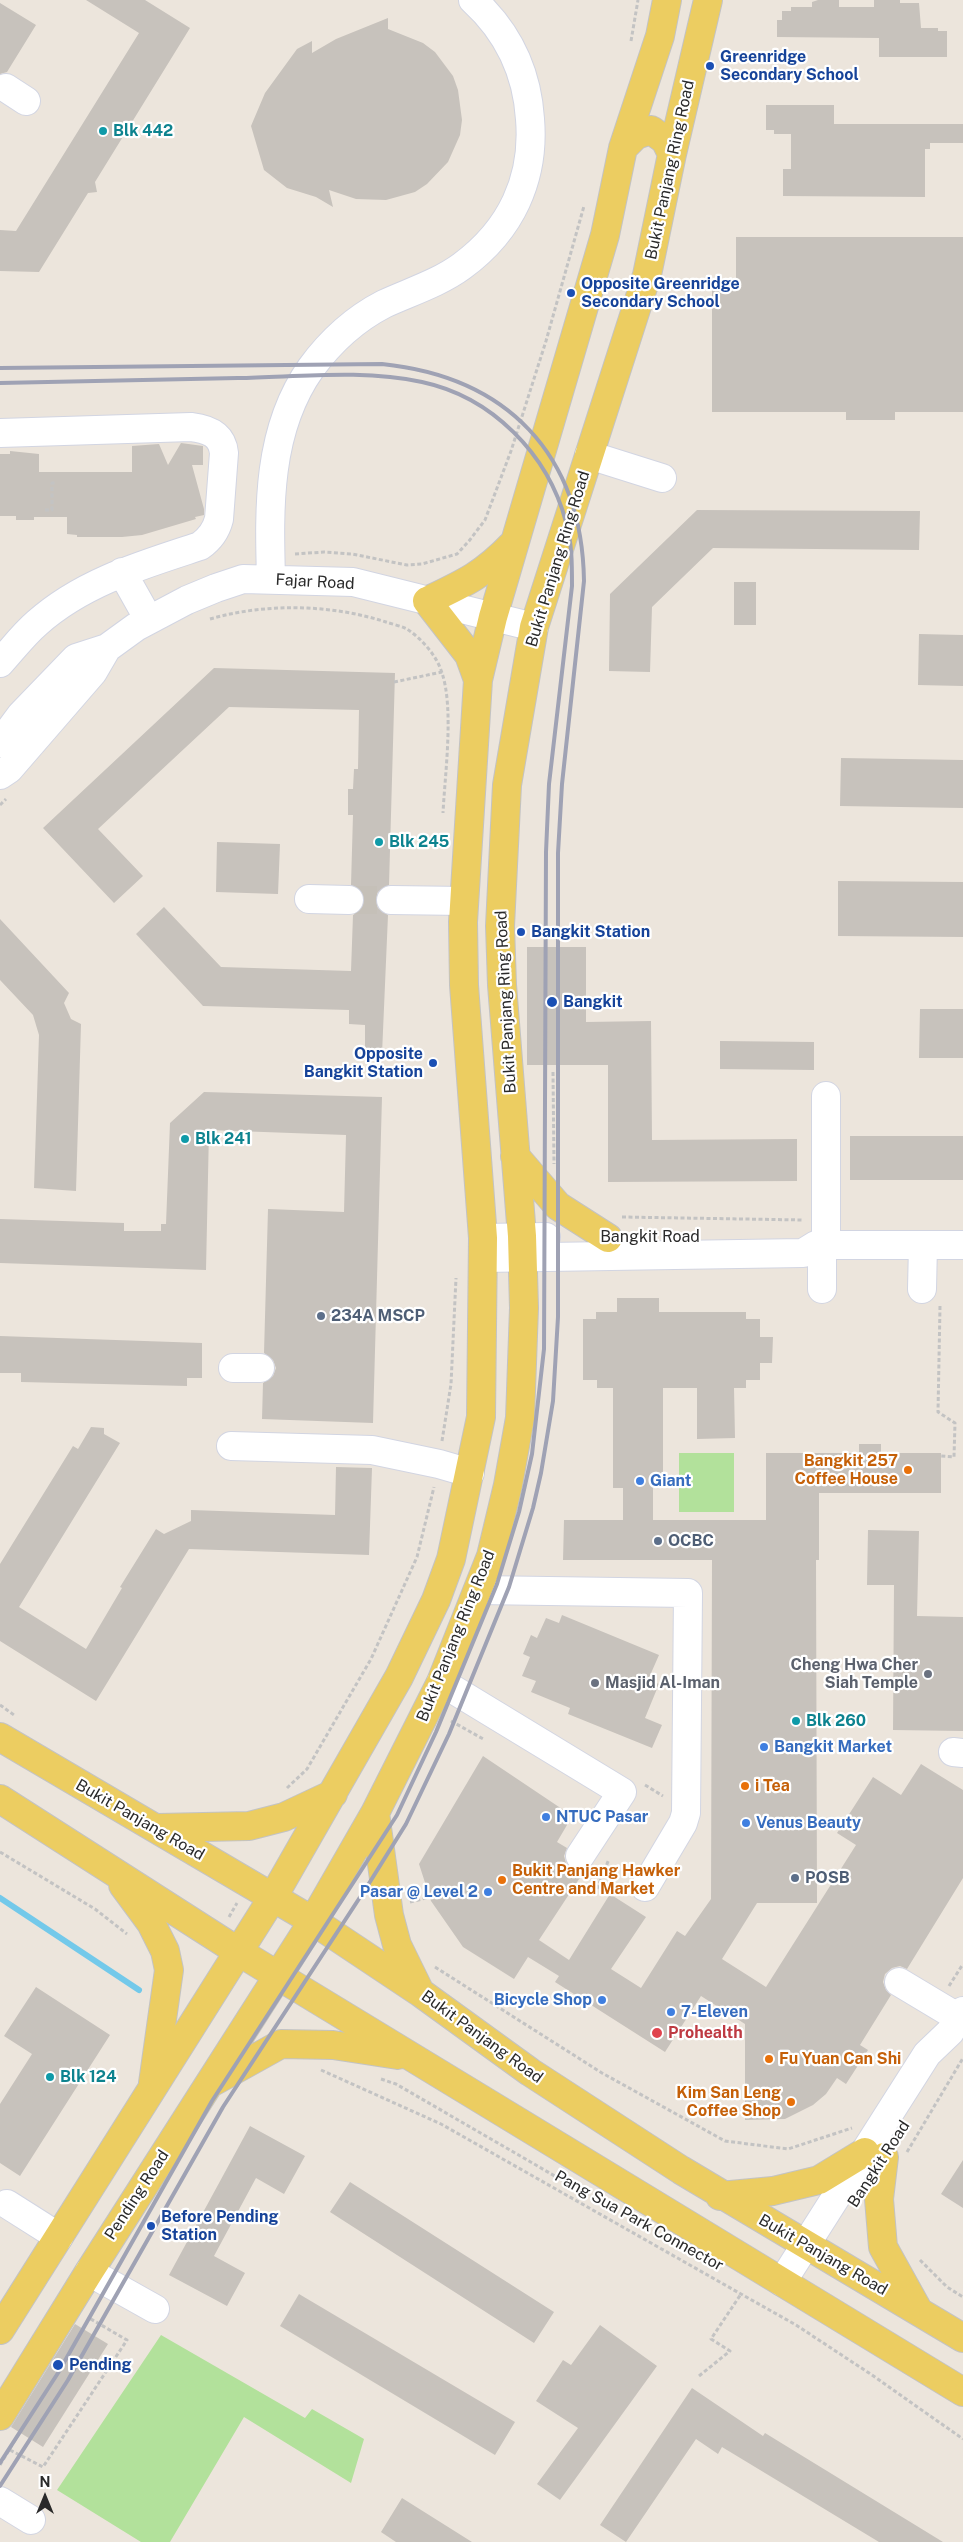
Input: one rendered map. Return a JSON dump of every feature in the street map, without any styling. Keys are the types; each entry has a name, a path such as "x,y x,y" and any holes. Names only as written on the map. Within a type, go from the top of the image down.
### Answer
{"main road":[{"name":"Bukit Panjang Ring Road","path":"274,1898 399,1677 436,1600 451,1559 470,1473 481,1417 483,1248 464,985 464,901 478,680 492,617 605,235 623,148 660,36 667,0"},
{"name":"Bukit Panjang Ring Road","path":"278,1976 313,1921 375,1813 441,1682 491,1556 508,1486 520,1418 524,1308 522,1246 500,926 507,786 534,627 646,275 708,0"},
{"path":"623,148 636,135 651,130 665,140 672,154"},
{"path":"478,680 469,655 428,601 476,578 493,565 515,541"},
{"path":"515,1156 558,1206 613,1227"},
{"name":"Bukit Panjang Road","path":"0,1737 75,1783 157,1828 313,1921 421,1993 530,2072 720,2196 963,2338"},
{"path":"157,1828 249,1826 284,1817 332,1794"},
{"path":"0,1799 239,1952 963,2392"},
{"path":"375,1813 389,1916 397,1945 421,1993"},
{"path":"113,1872 151,1923 165,1951 169,1970 151,2094"},
{"path":"0,2330 274,1898"},
{"name":"Pending Road","path":"0,2416 88,2272 278,1976"},
{"path":"208,2084 281,2044 333,2046 412,2058"},
{"path":"720,2196 773,2191 819,2180 885,2154 879,2199 883,2246 919,2311"}],"street":[{"path":"271,568 272,478 278,443 293,399 311,369 333,342 364,316 461,267 495,235 520,196 527,175 531,153 531,130 526,90 511,46 500,30 473,0"},
{"path":"0,434 191,427 210,431 218,438 224,453 219,519 213,535 200,546 122,572 82,590 37,623 0,663"},
{"path":"589,456 662,478"},
{"name":"Fajar Road","path":"0,743 21,715 76,658 107,648 149,620 216,588 243,580 271,568 353,582 534,627"},
{"path":"122,572 149,620"},
{"name":"Fajar Road","path":"6,784 9,769 93,672 107,648"},
{"path":"309,899 349,900"},
{"path":"391,900 464,901"},
{"path":"822,1289 826,1096"},
{"name":"Bangkit Road","path":"483,1248 522,1246 613,1227 803,1236 923,1245 963,1245"},
{"name":"Bangkit Road","path":"522,1246 610,1257 803,1253 823,1239"},
{"path":"923,1245 931,1294"},
{"path":"233,1368 260,1368"},
{"path":"231,1446 372,1450 439,1464 470,1473"},
{"path":"478,1590 688,1593 686,1813 680,1829 645,1887"},
{"path":"441,1682 622,1792 580,1856"},
{"path":"899,1982 957,2020"},
{"name":"Bangkit Road","path":"790,2287 813,2250 885,2154 944,2062 957,2020"},
{"path":"7,2204 59,2237"},
{"path":"88,2272 155,2309"},
{"path":"0,2501 31,2520"}],"path":[{"path":"628,51 638,0"},
{"path":"271,568 324,552 352,554 407,565 422,564 457,554 469,541 485,520 511,451 546,341 586,198"},
{"path":"45,510 52,510 52,483 57,483"},
{"path":"204,621 223,615 286,608 325,610 367,616 406,629 432,653 442,672 448,698 443,823"},
{"path":"394,682 442,672"},
{"path":"0,805 6,784"},
{"path":"553,1072 554,1169"},
{"path":"613,1227 823,1239"},
{"path":"280,1795 307,1769 371,1659 417,1557 439,1464 451,1384 456,1271"},
{"path":"931,1294 938,1412 955,1422 954,1457 941,1456"},
{"path":"451,1721 492,1743"},
{"path":"0,1852 95,1910 129,1935"},
{"path":"597,1889 611,1854"},
{"path":"408,1893 411,1910"},
{"path":"410,1902 430,1898"},
{"path":"429,1963 602,2073 725,2141 788,2149 857,2126"},
{"path":"885,2154 963,2058"},
{"path":"320,2070 328,2069"},
{"name":"Pang Sua Park Connector","path":"311,2070 320,2070 441,2124 742,2294 796,2325 872,2375 963,2439"},
{"path":"378,2078 396,2084 592,2198"},
{"path":"918,2258 947,2287 963,2297"},
{"path":"699,2376 730,2351 711,2339 742,2294"},
{"path":"0,2465 10,2450 43,2467 127,2340 86,2316"}],"green space":[{"path":"679,1453 734,1453 734,1512 679,1512"},
{"path":"161,2335 305,2418 312,2409 364,2439 351,2483 244,2417 170,2542 141,2542 57,2490"}],"building":[{"name":"Blk 442","path":"86,0 145,0 190,28 95,182 97,192 88,193 39,272 0,271 0,230 16,231 139,33"},
{"path":"818,0 839,0 839,7 874,7 874,0 900,0 900,3 919,3 921,28 938,28 938,31 947,31 947,57 879,57 879,38 777,37 777,20 782,20 782,11 791,11 791,7 812,7 812,2"},
{"path":"0,3 36,25 7,72 0,74"},
{"path":"388,18 388,29 423,43 435,52 453,76 458,90 462,120 460,135 448,162 427,184 415,192 386,200 356,199 329,190 333,207 316,197 287,188 264,170 251,126 265,93 297,49 312,41 312,53 336,39"},
{"path":"766,105 834,105 834,124 963,124 963,143 930,143 930,149 925,149 925,197 783,196 783,169 791,169 791,134 774,134 774,130 766,130"},
{"path":"736,237 963,237 963,412 895,412 895,420 846,420 846,412 712,412 712,286 736,286"},
{"path":"181,443 203,446 203,465 192,465 204,509 204,515 195,517 196,519 142,535 77,537 77,535 67,534 67,517 34,517 34,520 16,520 16,516 0,516 0,454 10,454 10,451 39,454 39,472 132,472 132,446 159,444 168,465"},
{"path":"697,510 920,511 919,550 713,548 652,607 650,672 609,671 610,594"},
{"path":"734,582 756,582 756,625 734,625"},
{"path":"919,634 963,635 963,686 918,685"},
{"path":"214,668 395,673 389,885 378,892 375,899 378,908 388,915 382,1054 365,1054 365,1025 349,1024 349,1010 203,1006 136,934 164,907 221,967 351,971 353,915 362,909 365,901 362,892 351,885 353,815 348,815 348,789 353,789 354,769 358,769 359,710 229,707 98,829 143,876 114,903 43,828"},
{"path":"841,758 963,760 963,808 840,806"},
{"path":"217,842 280,844 278,894 216,892"},
{"path":"838,881 963,882 963,937 838,936"},
{"path":"0,919 69,993 64,1003 71,1019 81,1024 76,1191 34,1188 39,1035 33,1015 0,980"},
{"path":"527,947 586,947 586,1022 651,1021 652,1140 797,1139 797,1181 608,1182 608,1065 527,1065"},
{"path":"920,1009 963,1009 963,1058 919,1058"},
{"path":"720,1041 814,1042 814,1070 720,1069"},
{"path":"204,1092 382,1097 373,1423 262,1419 263,1383 273,1376 276,1368 273,1360 264,1353 268,1209 344,1212 346,1135 209,1130 206,1270 0,1263 0,1219 124,1223 124,1231 161,1231 161,1224 166,1224 170,1123"},
{"path":"850,1136 963,1136 963,1180 850,1180"},
{"path":"617,1298 659,1298 659,1312 746,1312 746,1319 760,1319 760,1337 773,1337 772,1363 760,1363 760,1380 746,1380 746,1388 734,1388 735,1438 697,1439 697,1388 663,1388 663,1488 653,1488 653,1520 766,1520 766,1453 859,1453 859,1444 881,1444 881,1453 941,1453 941,1493 819,1493 819,1560 816,1560 817,1903 757,1903 722,1959 766,1987 856,1845 837,1833 873,1777 901,1795 921,1764 963,1790 963,1878 907,1969 900,1966 892,1968 885,1974 883,1982 886,1990 891,1995 860,2045 868,2050 846,2084 837,2078 826,2094 813,2105 785,2119 745,2120 745,2024 701,1996 665,2052 555,1982 559,1976 528,1957 514,1979 463,1947 431,1901 419,1864 483,1756 565,1811 567,1825 557,1842 567,1848 564,1856 566,1863 571,1869 579,1872 585,1870 539,1940 569,1960 610,1894 646,1917 611,1969 641,1988 677,1931 685,1936 711,1899 712,1560 563,1560 564,1520 623,1520 623,1488 613,1488 613,1388 597,1388 597,1380 583,1380 583,1319 596,1319 596,1312 617,1312"},
{"path":"0,1336 202,1343 202,1378 187,1378 187,1386 21,1382 21,1373 0,1373"},
{"path":"91,1427 104,1428 104,1434 120,1443 19,1607 86,1649 122,1588 120,1587 156,1529 164,1534 191,1521 191,1510 335,1515 336,1467 372,1468 369,1555 189,1549 96,1701 0,1641 0,1564 73,1446 78,1449"},
{"name":"Cheng Hwa Cher Siah Temple","path":"868,1530 919,1531 917,1616 963,1617 963,1731 893,1730 894,1585 867,1585"},
{"name":"Masjid Al-Iman","path":"562,1615 659,1655 648,1680 659,1684 645,1718 662,1725 652,1748 568,1714 570,1708 531,1692 536,1681 522,1676 530,1657 523,1654 531,1635 537,1638 546,1618 559,1623"},
{"name":"Blk 124","path":"36,1987 110,2035 20,2176 0,2163 0,2104 32,2054 4,2036"},
{"path":"250,2126 305,2156 284,2194 256,2178 214,2256 245,2273 227,2306 169,2275"},
{"path":"963,2160 963,2208 941,2194"},
{"path":"350,2182 554,2312 534,2343 330,2212"},
{"path":"299,2294 515,2422 495,2455 280,2326"},
{"name":"Pending","path":"75,2324 108,2344 43,2447 11,2427"},
{"path":"600,2325 657,2366 560,2500 537,2484 578,2428 536,2401 563,2360 571,2365"},
{"path":"692,2388 763,2436 765,2433 943,2542 879,2542 722,2447 718,2454 696,2439 626,2542 600,2525"},
{"path":"402,2498 472,2542 396,2542 381,2532"}],"waterway":[{"path":"0,1898 139,1990"}],"tunnel":[{"path":"349,900 391,900"}],"railway":[{"path":"0,368 382,364 426,372 466,386 500,405 529,430 552,460 569,495 580,536 584,581 562,784 558,853 558,1317 553,1401 533,1508 509,1587 449,1734 406,1824 223,2107 68,2380 0,2486"},
{"path":"0,383 354,375 400,378 448,390 472,401 494,415 514,432 546,474 558,497 568,530 572,586 549,784 546,852 544,1349 532,1454 519,1512 497,1584 436,1732 397,1815 212,2101 58,2373 0,2463"}],"place":[{"name":"Greenridge Secondary School","path":"710,66"},
{"name":"Blk 442","path":"103,131"},
{"name":"Opposite Greenridge Secondary School","path":"571,293"},
{"name":"Blk 245","path":"379,842"},
{"name":"Bangkit Station","path":"521,932"},
{"name":"Bangkit","path":"552,1002"},
{"name":"Opposite Bangkit Station","path":"433,1063"},
{"name":"Blk 241","path":"185,1139"},
{"name":"234A MSCP","path":"321,1316"},
{"name":"Bangkit 257 Coffee House","path":"908,1470"},
{"name":"Giant","path":"640,1481"},
{"name":"OCBC","path":"658,1541"},
{"name":"Cheng Hwa Cher Siah Temple","path":"928,1674"},
{"name":"Masjid Al-Iman","path":"595,1683"},
{"name":"Blk 260","path":"796,1721"},
{"name":"Bangkit Market","path":"764,1747"},
{"name":"i Tea","path":"745,1786"},
{"name":"NTUC Pasar","path":"546,1817"},
{"name":"Venus Beauty","path":"746,1823"},
{"name":"POSB","path":"795,1878"},
{"name":"Bukit Panjang Hawker Centre and Market","path":"502,1880"},
{"name":"Pasar @ Level 2","path":"488,1892"},
{"name":"Bicycle Shop","path":"602,2000"},
{"name":"7-Eleven","path":"671,2012"},
{"name":"Prohealth","path":"657,2033"},
{"name":"Fu Yuan Can Shi","path":"769,2059"},
{"name":"Blk 124","path":"50,2077"},
{"name":"Kim San Leng Coffee Shop","path":"791,2102"},
{"name":"Before Pending Station","path":"151,2226"},
{"name":"Pending","path":"58,2365"}]}
